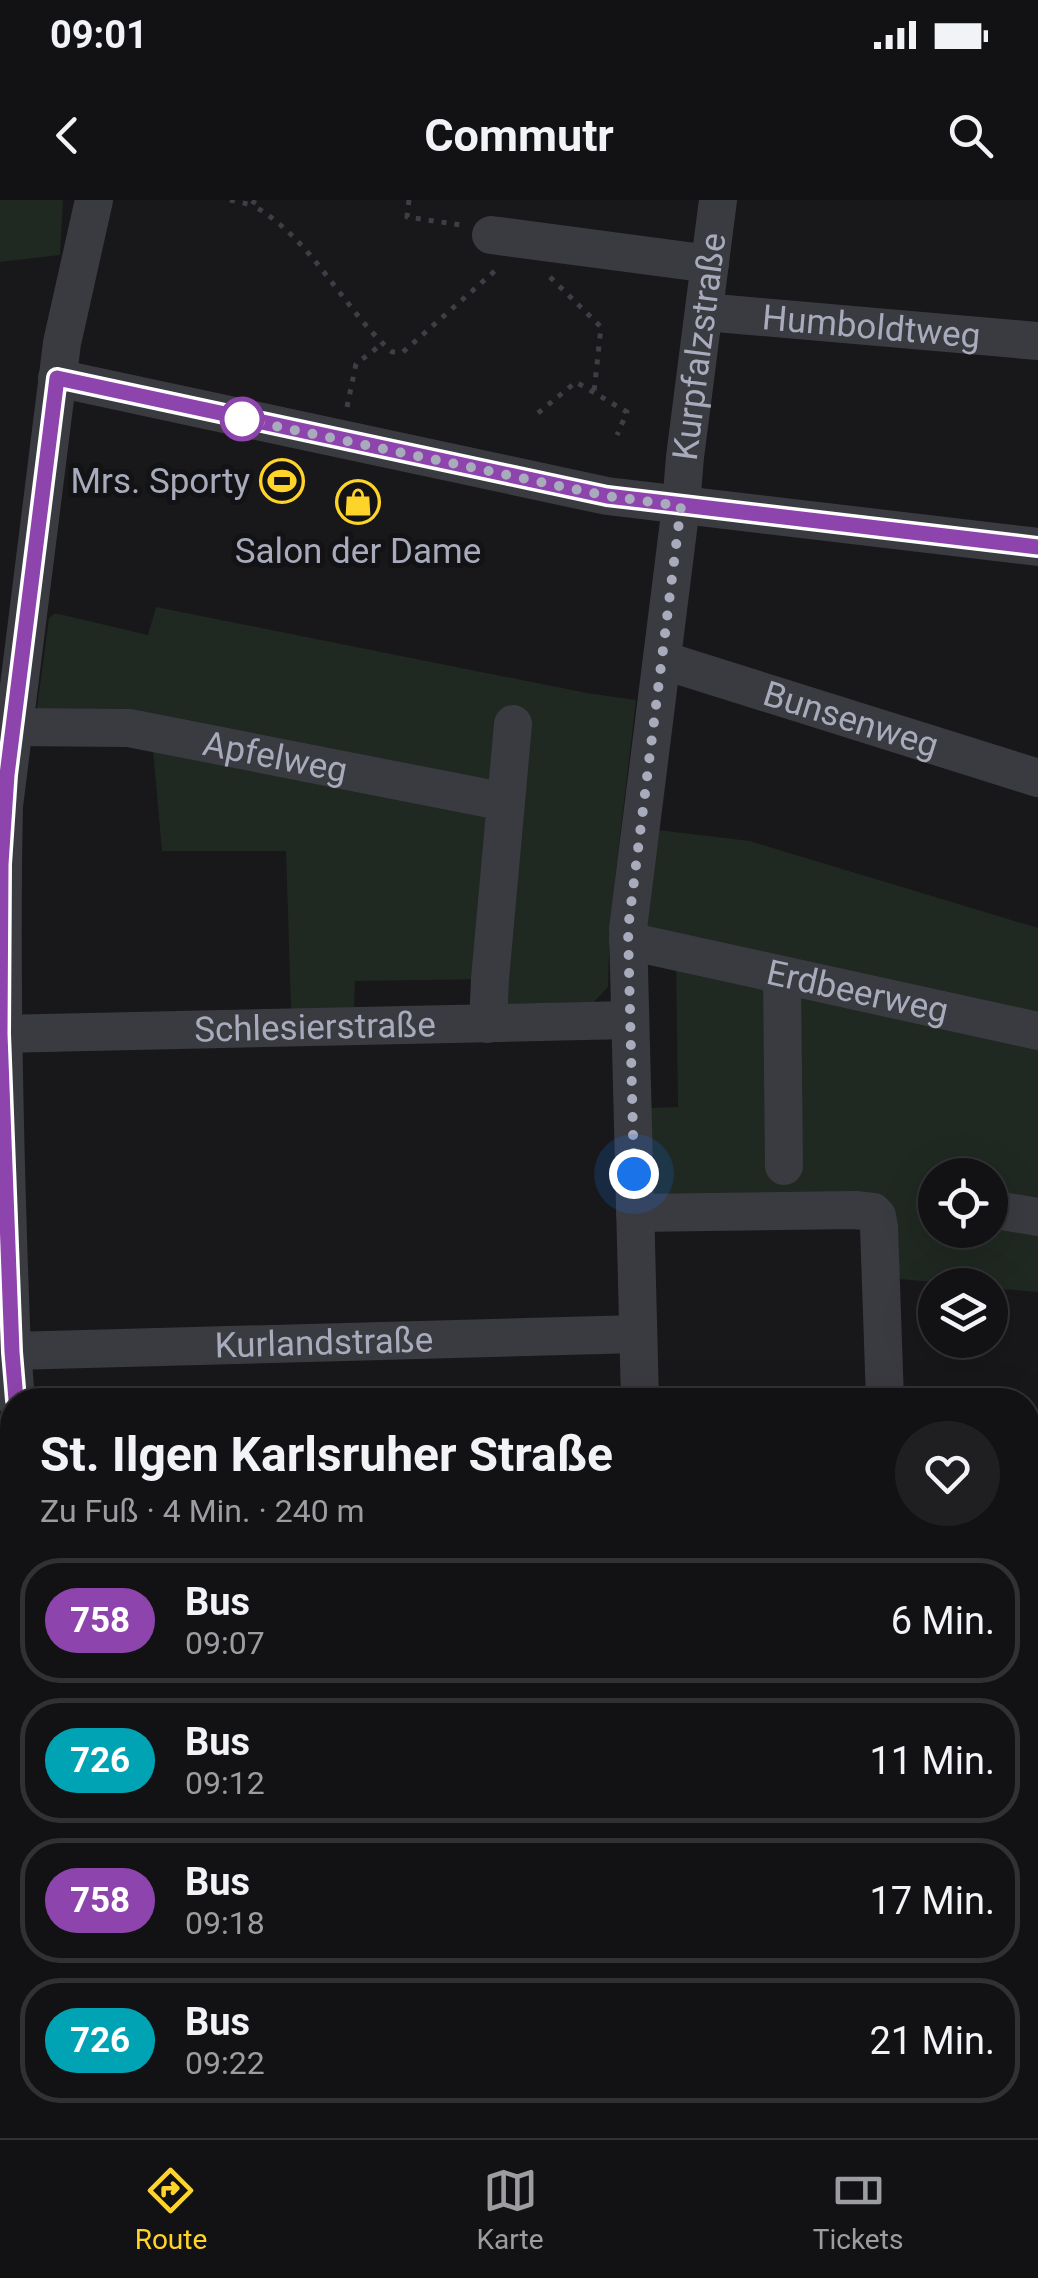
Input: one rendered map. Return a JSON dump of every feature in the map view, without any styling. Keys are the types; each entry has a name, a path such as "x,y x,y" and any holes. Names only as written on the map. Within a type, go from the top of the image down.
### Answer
{"street":[{"path":"14,1388 8,1356 0,1034 4,806 27,728 57,378 63,333 94,200"},
{"name":"Kurpfalzstraße","path":"640,1388 628,941 718,200"},
{"path":"503,237 710,264"},
{"name":"Humboldtweg","path":"704,312 1038,342"},
{"path":"57,378 607,496 1038,547"},
{"name":"Bunsenweg","path":"662,660 1038,778"},
{"path":"488,1024 513,724"},
{"name":"Apfelweg","path":"27,728 152,731 506,802"},
{"name":"Erdbeerweg","path":"628,941 1038,1032"},
{"path":"782,976 784,1166"},
{"name":"Schlesierstraße","path":"0,1034 629,1020"},
{"path":"635,1213 872,1212 878,1222 885,1388"},
{"path":"1008,1212 1038,1217"},
{"name":"Kurlandstraße","path":"8,1356 638,1334"}],"path":[{"path":"230,200 254,203 269,216 303,248 392,352 403,352 513,255 503,237 478,228 406,217 408,200"},
{"path":"549,276 601,327 594,392"},
{"path":"339,440 356,364 382,344"},
{"path":"538,413 576,382 627,412 617,435"}],"shaded area":[{"path":"0,200 63,200 60,255 0,262"},
{"path":"156,607 636,700 610,923 608,987 594,1002 504,1004 495,979 355,981 354,1009 291,1010 286,851 162,851 152,739 36,715 49,618 59,614 148,635"},
{"path":"658,830 750,841 1038,928 1038,1292 1008,1290 1008,1268 918,1268 918,1281 899,1279 894,1212 654,1203 649,1108 678,1107 676,952 646,937"}],"bus line":[{"name":"758","path":"15,1388 0,1034 1,864 7,775 57,378 607,496 1038,547"}],"place":[{"name":"Mrs. Sporty","path":"282,481"},
{"name":"Salon der Dame","path":"358,502"}],"route":[{"path":"242,419 607,496 681,506 628,929 634,1174"}]}
